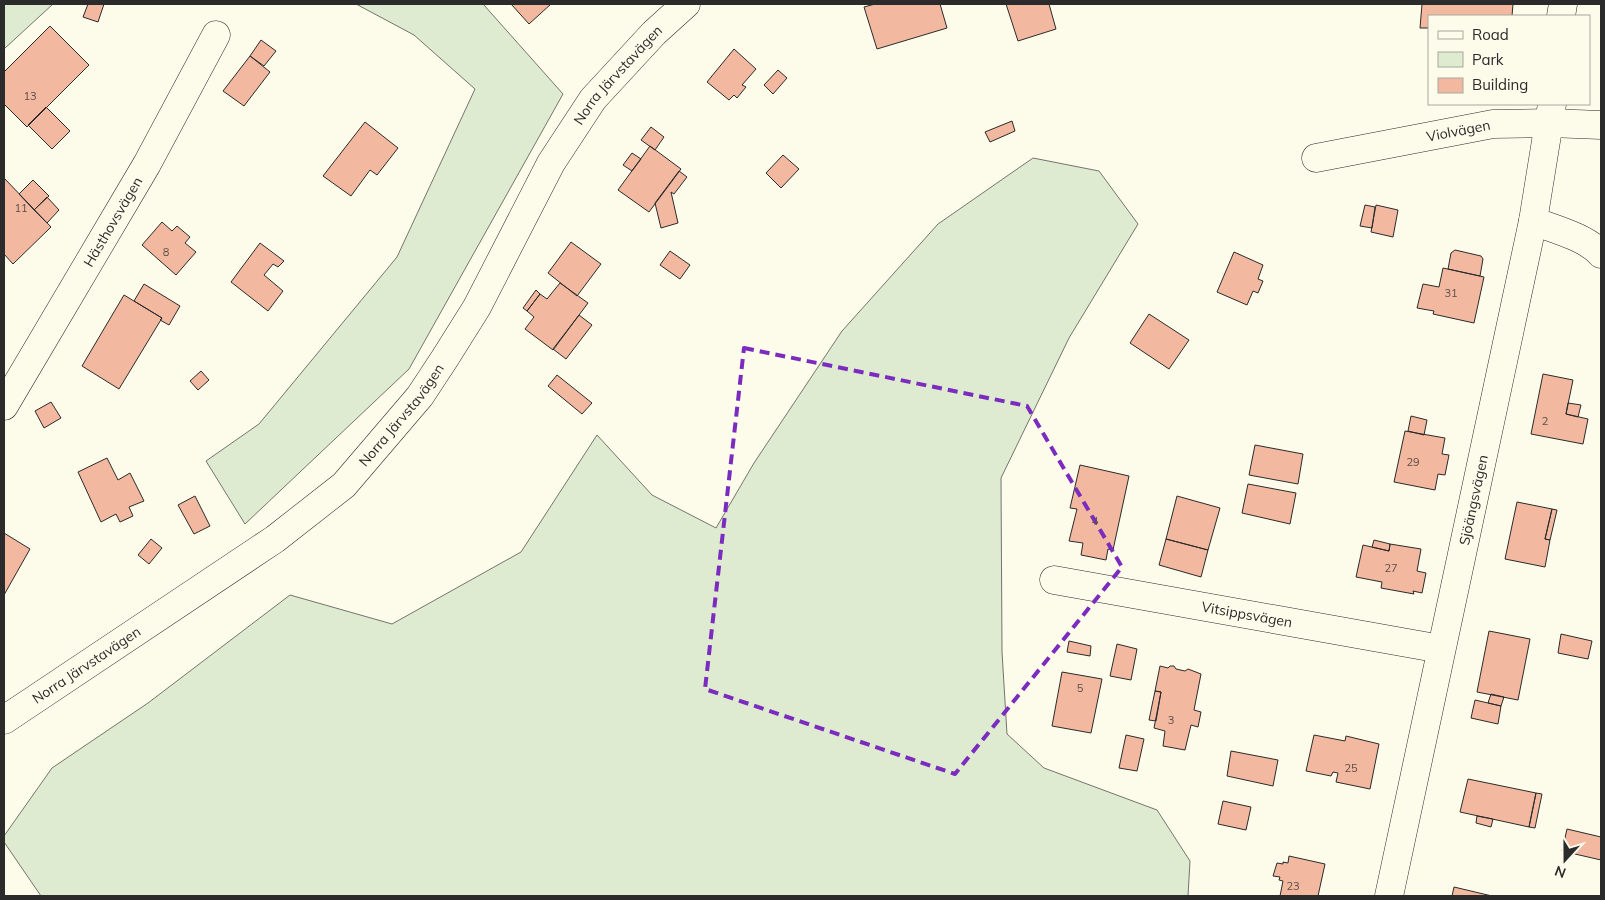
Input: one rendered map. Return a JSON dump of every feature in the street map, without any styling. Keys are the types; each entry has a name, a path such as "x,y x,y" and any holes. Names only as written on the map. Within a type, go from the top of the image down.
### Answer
{"street":[{"name":"Norra Järvstavägen","path":"4,720 275,539 344,486 420,396 445,358 477,307 551,163 593,99 654,33 686,4"},
{"name":"Hästhovsvägen","path":"4,406 146,164 216,35"},
{"name":"Violvägen","path":"1316,158 1551,114 1601,126"},
{"name":"Sjöängsvägen","path":"1389,896 1533,221 1551,114"},
{"path":"1533,221 1578,239 1596,248 1601,254"},
{"name":"Vitsippsvägen","path":"1054,580 1441,649"}],"highlighted area":[{"path":"744,348 1027,406 1122,567 955,774 705,689"}],"green space":[{"path":"4,4 53,4 4,49"},
{"path":"356,4 483,4 563,94 409,369 245,524 206,461 259,424 397,257 475,89 414,35"},
{"path":"1033,158 1099,171 1138,224 1069,338 1001,478 1002,652 1007,734 1044,768 1157,810 1190,861 1188,896 41,896 4,842 4,836 52,768 148,703 290,595 392,624 521,552 597,435 652,495 716,528 754,463 842,331 938,224"}],"building":[{"path":"88,4 104,4 98,22 83,17"},
{"path":"511,4 551,4 529,24"},
{"path":"875,4 940,4 947,28 877,49 864,7"},
{"path":"1006,4 1049,4 1056,29 1018,41"},
{"path":"1422,4 1513,4 1512,15 1428,15 1428,28 1420,28"},
{"path":"50,26 89,65 27,127 4,104 4,72"},
{"path":"261,40 276,51 264,66 250,56"},
{"path":"734,49 756,69 742,85 746,87 737,98 734,95 729,100 707,82"},
{"path":"250,56 270,72 244,106 223,91"},
{"path":"778,70 787,78 773,94 764,85"},
{"path":"46,107 70,131 52,149 28,125"},
{"path":"1012,121 1015,131 990,142 985,132"},
{"path":"365,122 398,148 377,175 370,170 351,196 323,176"},
{"path":"651,127 664,137 655,150 641,140"},
{"path":"650,146 681,169 649,212 618,190"},
{"path":"632,153 641,159 632,171 623,165"},
{"path":"783,155 799,169 781,188 766,173"},
{"path":"679,171 687,177 674,194 671,192 678,223 661,228 655,203"},
{"path":"4,178 51,227 13,264 4,254"},
{"path":"33,180 49,196 34,210 19,194"},
{"path":"47,197 59,210 47,223 34,210"},
{"path":"1365,205 1375,207 1372,228 1360,226"},
{"path":"1376,205 1398,210 1393,237 1371,232"},
{"path":"162,222 172,231 177,226 190,237 185,243 196,252 176,275 142,245"},
{"path":"571,242 601,264 577,296 548,273"},
{"path":"260,243 284,261 278,267 273,264 264,275 283,291 268,311 231,282"},
{"path":"1455,250 1481,256 1483,259 1480,276 1448,269 1451,253"},
{"path":"670,251 690,265 680,279 660,265"},
{"path":"1234,252 1263,265 1258,279 1263,281 1258,293 1253,291 1247,305 1217,292"},
{"path":"1443,268 1484,277 1474,323 1433,314 1434,311 1417,308 1423,284 1439,287"},
{"path":"560,283 588,303 553,350 525,329 534,317 527,311 540,294 547,299"},
{"path":"144,284 180,306 169,325 160,320 162,318 134,301"},
{"path":"536,290 540,294 527,311 523,308"},
{"path":"124,295 162,318 119,389 82,366"},
{"path":"1149,314 1189,340 1169,369 1130,343"},
{"path":"579,315 592,325 566,359 553,349"},
{"path":"201,371 209,380 198,390 190,381"},
{"path":"1543,374 1573,380 1566,414 1588,419 1583,444 1531,434"},
{"path":"557,375 592,403 582,414 548,386"},
{"path":"51,402 61,418 44,428 35,411"},
{"path":"1568,403 1581,405 1578,417 1566,414"},
{"path":"1411,416 1427,420 1424,435 1408,431"},
{"path":"1405,431 1445,438 1442,454 1449,455 1445,475 1438,474 1435,490 1394,482"},
{"path":"1255,445 1303,454 1298,484 1249,475"},
{"path":"107,458 118,480 130,473 144,501 129,507 133,516 120,522 116,514 101,522 78,472"},
{"path":"1080,465 1129,476 1113,550 1108,549 1106,560 1081,555 1083,543 1069,541 1077,509 1070,508"},
{"path":"1248,484 1296,493 1290,524 1242,513"},
{"path":"195,496 210,526 194,534 178,505"},
{"path":"1177,496 1220,508 1208,550 1166,539"},
{"path":"1517,502 1552,509 1545,539 1550,540 1545,567 1505,559"},
{"path":"1552,509 1557,510 1550,540 1545,539"},
{"path":"4,533 30,549 4,595"},
{"path":"151,539 162,548 149,564 138,555"},
{"path":"1166,539 1208,550 1201,577 1159,565"},
{"path":"1374,540 1390,544 1389,551 1372,547"},
{"path":"1390,544 1421,549 1417,571 1426,573 1422,593 1413,591 1414,594 1381,588 1382,582 1356,577 1363,545 1389,551"},
{"path":"1489,631 1530,639 1518,700 1477,692"},
{"path":"1561,634 1592,641 1588,659 1558,653"},
{"path":"1069,641 1091,646 1090,656 1067,652"},
{"path":"1117,644 1137,649 1131,680 1110,676"},
{"path":"1160,666 1168,668 1174,666 1176,669 1185,671 1188,669 1201,674 1194,710 1201,712 1198,727 1191,725 1185,750 1163,746 1165,731 1154,728 1161,692 1155,691"},
{"path":"1062,672 1102,679 1091,733 1052,726"},
{"path":"1155,691 1161,692 1156,721 1149,720"},
{"path":"1491,694 1504,697 1501,706 1488,703"},
{"path":"1475,700 1501,706 1498,724 1471,718"},
{"path":"1126,735 1144,739 1137,771 1119,768"},
{"path":"1314,735 1345,741 1346,736 1379,744 1370,789 1336,782 1338,773 1333,772 1331,776 1306,771"},
{"path":"1231,751 1278,760 1273,786 1227,776"},
{"path":"1468,779 1536,793 1529,827 1460,812"},
{"path":"1536,793 1542,794 1535,828 1529,827"},
{"path":"1223,801 1251,807 1246,830 1218,824"},
{"path":"1477,816 1493,819 1491,827 1476,823"},
{"path":"1567,829 1601,837 1601,860 1562,851"},
{"path":"1289,856 1325,864 1318,896 1280,896 1283,881 1279,880 1280,877 1273,876 1277,863 1288,863"},
{"path":"1454,887 1492,896 1452,896"}]}
